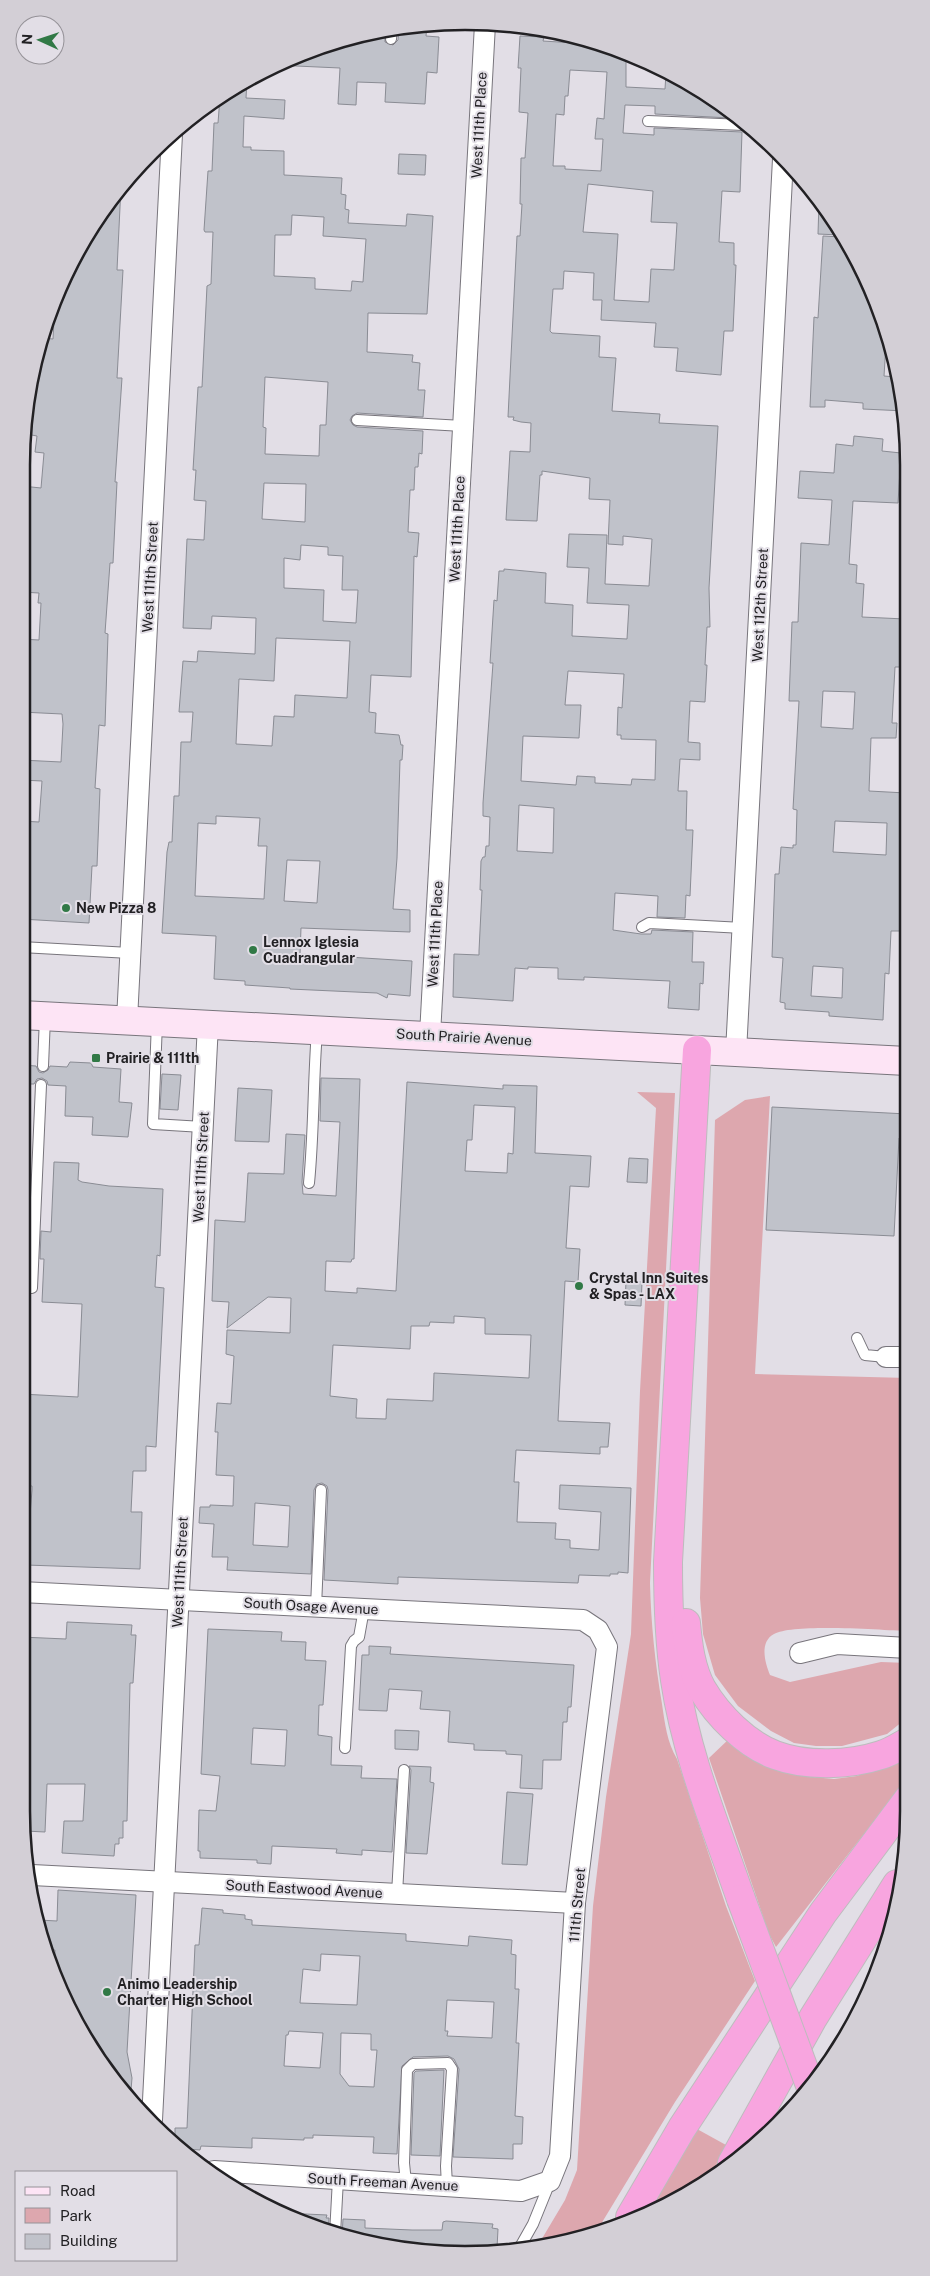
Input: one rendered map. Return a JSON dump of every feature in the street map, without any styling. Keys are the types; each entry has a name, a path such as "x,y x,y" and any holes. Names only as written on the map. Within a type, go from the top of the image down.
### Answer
{"highway":[{"path":"697,1050 668,1562 669,1634 675,1681 691,1755 741,1899 808,2079"},
{"path":"668,1562 685,1608 689,1652 702,1688 723,1717 748,1739 775,1755 811,1762 846,1762 882,1755 900,1745"},
{"path":"633,2212 682,2128 824,1913 900,1810"},
{"path":"741,2147 813,2018 893,1891"}],"main road":[{"name":"South Prairie Avenue","path":"33,1016 900,1061"}],"street":[{"name":"West 111th Place","path":"430,1035 485,31"},
{"name":"West 111th Street","path":"127,1020 171,144"},
{"name":"West 112th Street","path":"736,1052 783,168"},
{"name":"West 111th Street","path":"152,2114 208,1024"},
{"path":"886,1357 900,1357"},
{"name":"South Osage Avenue","path":"30,1592 583,1620 598,1630"},
{"name":"111th Street","path":"550,2181 560,2156 575,1903 607,1647 598,1630"},
{"path":"800,1653 837,1644 900,1648"},
{"name":"South Eastwood Avenue","path":"35,1875 575,1903"},
{"name":"South Freeman Avenue","path":"221,2171 520,2190 550,2181"}],"lane":[{"path":"648,121 736,125"},
{"path":"357,420 463,426"},
{"path":"642,927 649,923 743,928"},
{"path":"30,947 130,953"},
{"path":"33,1016 43,1066"},
{"path":"158,1021 153,1124 203,1127"},
{"path":"310,1183 313,1139 312,1100 317,1030"},
{"path":"30,1288 32,1288 41,1085"},
{"path":"857,1338 865,1355 886,1357"},
{"path":"316,1606 321,1490"},
{"path":"345,1748 351,1646 359,1637 364,1609"},
{"path":"397,1894 404,1770"},
{"path":"406,2183 404,2163 407,2070 413,2064 448,2063 452,2069 446,2166 447,2186"},
{"path":"335,2226 338,2179"},
{"path":"523,2242 533,2224 550,2181"}],"green space":[{"path":"637,1092 675,1093 650,1583 657,1674 669,1739 726,1906 755,1981 675,2102 601,2224 542,2239 565,2200 577,2170 593,1906 606,1797 631,1634 640,1391 656,1108"},
{"path":"770,1096 755,1374 900,1378 900,1631 818,1628 784,1631 774,1634 769,1638 766,1642 764,1653 770,1675 790,1682 881,1662 900,1663 900,1723 887,1734 842,1746 816,1746 794,1743 771,1731 738,1706 715,1675 703,1634 700,1598 715,1120 745,1100"},
{"path":"730,1738 766,1762 812,1777 834,1779 857,1776 900,1758 900,1788 776,1947 769,1934 709,1758"},
{"path":"697,2129 726,2145 715,2167 682,2188 652,2203"}],"building":[{"path":"426,32 426,36 439,37 437,73 427,72 425,104 385,102 386,83 357,82 356,105 338,104 340,68 293,66 325,53 380,38 385,37 385,42 393,45 398,40 398,35"},
{"path":"520,36 544,37 543,41 578,45 626,61 626,87 665,89 666,79 707,103 727,118 655,114 655,106 625,105 623,133 654,135 654,128 742,132 740,192 722,191 719,242 734,243 734,265 736,265 733,331 724,331 721,375 676,371 678,348 654,347 656,323 601,320 602,300 593,300 594,273 564,271 563,289 553,289 550,331 552,333 600,336 599,357 616,358 612,411 660,414 659,423 718,426 709,588 710,627 707,627 705,665 707,665 705,702 690,701 688,742 700,743 700,760 680,759 678,791 687,791 686,830 693,830 690,896 686,895 685,918 657,917 658,896 615,893 613,930 641,934 651,934 652,930 693,932 692,962 704,962 703,984 700,983 699,1010 668,1008 670,981 584,977 584,980 558,979 558,968 515,968 513,1001 453,997 454,954 479,955 482,890 480,890 481,861 485,857 486,846 489,846 490,817 483,816 483,803 493,663 490,663 494,600 497,601 499,571 504,571 504,569 546,573 545,603 573,605 572,636 627,639 629,605 587,603 589,568 567,567 569,534 607,535 605,584 649,586 652,539 623,536 623,545 608,544 610,500 589,499 590,478 542,471 542,475 540,475 537,521 506,520 510,451 530,452 531,423 513,420 514,417 508,417 517,236 520,236 522,204 520,204 521,158 525,158 528,113 519,112 521,68 518,68","holes":["570,70 607,72 604,119 597,118 595,139 603,139 601,171 565,169 565,166 553,166 556,114 564,115 565,96 568,96","588,184 653,191 651,222 677,223 674,270 651,269 649,302 614,300 618,234 583,232","568,671 624,674 622,708 618,707 617,735 621,735 621,739 656,740 655,780 632,779 631,785 595,783 595,777 577,776 576,785 521,781 523,736 579,738 581,705 565,705","519,805 554,808 553,853 517,851"]},
{"path":"247,89 246,98 285,100 284,119 244,116 243,147 251,147 251,150 284,151 284,175 342,178 341,194 346,195 345,209 349,210 348,223 406,226 407,214 433,216 427,314 368,313 367,352 413,355 412,362 420,363 418,390 425,390 423,417 357,413 350,420 357,427 423,431 422,454 419,453 418,467 415,467 414,490 410,490 408,532 419,533 417,557 414,556 411,677 371,675 369,712 376,713 375,733 399,735 401,745 403,745 402,760 400,760 397,858 393,909 410,910 410,932 301,928 300,954 412,961 410,996 388,994 387,998 377,993 290,989 245,985 245,981 214,979 216,936 162,933 167,852 169,842 172,842 174,796 179,796 181,742 191,742 193,712 179,712 183,661 197,662 198,651 255,654 256,618 212,616 211,629 183,628 187,539 204,540 206,501 194,500 196,470 193,470 198,387 202,387 207,286 211,284 213,232 205,232 204,230 208,171 212,171 214,123 218,123 219,106","holes":["292,215 324,217 323,236 366,239 363,282 352,281 351,291 315,289 315,278 274,276 275,235 291,235","265,377 328,382 326,425 320,425 319,456 265,454 266,428 263,427","264,483 306,484 305,522 262,519","301,545 328,547 328,555 343,556 342,590 358,590 356,623 323,621 324,590 284,588 284,558 300,560","276,638 350,641 347,698 295,695 294,717 274,716 272,746 236,744 239,679 274,681","216,816 260,818 258,846 267,846 264,899 195,896 198,823 216,824","287,860 320,861 317,903 284,901"]},
{"path":"399,154 426,155 425,175 398,174"},
{"path":"120,200 117,270 123,270 117,378 122,378 115,482 117,482 113,563 110,563 105,633 108,634 105,726 99,725 95,788 100,789 97,866 92,866 89,923 30,920 30,822 39,822 42,781 30,780 30,760 61,762 63,724 62,714 30,712 30,640 39,640 41,603 38,603 39,593 30,592 30,487 41,488 44,453 35,452 37,436 31,435 38,380 49,339 53,339 54,323 75,273 88,247"},
{"path":"819,212 834,235 818,234"},
{"path":"823,236 835,237 855,273 877,325 885,354 884,376 891,377 896,411 863,409 863,403 825,400 825,407 810,407 814,317 818,318"},
{"path":"854,436 883,439 882,451 900,453 898,503 853,501 849,564 857,565 856,583 864,584 862,617 900,619 900,667 895,667 892,723 897,723 896,738 871,738 869,791 900,793 900,931 891,931 889,974 885,973 883,1020 829,1016 829,1012 785,1009 785,1003 780,1002 783,958 772,957 775,874 779,874 781,847 793,848 793,845 796,845 797,810 793,809 799,701 789,701 792,622 798,622 801,543 829,545 832,500 798,498 800,471 834,473 836,444 853,446","holes":["823,691 855,692 853,729 821,727","835,821 887,823 886,855 833,852","813,966 843,968 842,998 811,996"]},
{"path":"70,1062 91,1063 93,1067 121,1069 119,1102 132,1103 128,1137 92,1135 93,1117 65,1116 66,1086 48,1085 47,1081 42,1078 37,1079 34,1084 30,1084 30,1066 36,1066 39,1072 43,1073 50,1066 67,1067"},
{"path":"162,1074 181,1075 178,1110 160,1109"},
{"path":"321,1078 360,1079 354,1259 351,1262 326,1261 325,1291 357,1293 357,1288 396,1291 407,1082 503,1089 503,1085 537,1086 535,1153 591,1156 589,1187 570,1186 566,1248 580,1249 578,1282 565,1281 558,1421 610,1423 608,1447 600,1447 600,1454 516,1450 514,1482 519,1482 517,1522 556,1523 555,1539 570,1540 570,1548 599,1550 601,1512 559,1509 560,1485 631,1488 628,1573 618,1572 618,1574 610,1574 610,1576 579,1575 578,1583 398,1577 398,1584 324,1580 328,1490 327,1486 322,1483 317,1484 314,1490 311,1574 227,1570 228,1557 212,1557 214,1524 199,1523 200,1507 210,1507 210,1505 233,1506 234,1476 216,1475 218,1432 215,1432 217,1403 231,1404 234,1356 226,1354 227,1330 290,1333 291,1298 268,1297 227,1328 229,1302 212,1301 215,1220 245,1222 248,1173 284,1174 286,1134 305,1135 303,1194 336,1196 340,1122 320,1121","holes":["474,1105 515,1107 513,1154 508,1153 507,1173 465,1171 467,1140 472,1140","454,1316 485,1318 485,1334 531,1335 529,1378 434,1373 433,1401 387,1399 386,1419 356,1418 357,1399 330,1396 333,1345 410,1349 411,1326 429,1326 430,1322 454,1323","255,1503 290,1506 288,1547 253,1545"]},
{"path":"238,1088 272,1090 269,1142 235,1141"},
{"path":"772,1107 900,1114 894,1236 766,1230"},
{"path":"629,1158 648,1159 647,1183 627,1182"},
{"path":"54,1162 79,1163 78,1180 82,1182 109,1186 163,1189 160,1256 157,1255 155,1287 164,1288 156,1447 146,1446 146,1471 133,1471 131,1512 142,1512 140,1569 30,1565 32,1486 30,1486 30,1394 78,1397 82,1304 42,1302 44,1259 40,1259 41,1231 51,1232"},
{"path":"626,1281 642,1282 641,1306 625,1305"},
{"path":"67,1622 132,1625 131,1635 136,1635 133,1683 130,1683 127,1821 123,1821 123,1838 119,1838 119,1844 115,1844 114,1856 62,1853 64,1821 83,1821 85,1784 47,1784 45,1832 31,1831 30,1637 66,1639"},
{"path":"208,1629 282,1632 281,1641 306,1642 305,1660 326,1661 323,1705 319,1705 318,1735 332,1737 331,1765 362,1766 361,1778 397,1779 392,1852 362,1850 362,1855 336,1853 337,1849 272,1846 271,1864 257,1863 257,1860 200,1858 200,1851 198,1851 199,1810 216,1811 220,1776 201,1774","holes":["253,1728 287,1730 285,1766 251,1764"]},
{"path":"369,1646 391,1647 390,1654 574,1665 571,1707 568,1707 567,1722 563,1722 561,1760 543,1760 542,1789 520,1788 522,1755 506,1754 506,1751 474,1750 474,1744 448,1742 450,1711 420,1709 422,1691 389,1689 387,1711 359,1710 362,1655 369,1655"},
{"path":"395,1730 419,1731 418,1750 395,1749"},
{"path":"409,1766 431,1767 430,1782 434,1783 427,1854 406,1853 411,1770"},
{"path":"507,1792 533,1794 527,1865 502,1864"},
{"name":"Animo Leadership Charter High School","path":"58,1890 136,1895 127,2052 132,2078 131,2089 103,2053 88,2028 63,1977 44,1920 57,1921"},
{"path":"202,1908 223,1910 223,1913 245,1915 245,1919 252,1920 252,1925 406,1934 406,1941 468,1946 469,1936 512,1940 511,1954 516,1955 515,1989 519,1989 516,2043 519,2043 515,2116 523,2117 522,2144 513,2144 513,2159 453,2157 459,2069 454,2059 448,2056 413,2057 402,2066 397,2154 373,2153 374,2137 313,2135 313,2138 304,2138 304,2140 252,2138 252,2148 201,2146 200,2150 192,2149 175,2135 175,2128 187,2128 195,1945 199,1945","holes":["321,1954 360,1956 357,2005 300,2003 303,1969 320,1971","447,2000 494,2002 492,2038 447,2036 448,2031 445,2031","289,2031 323,2033 320,2068 284,2066 286,2035 288,2035","341,2033 371,2034 371,2050 377,2050 374,2087 349,2086 340,2074"]},
{"path":"444,2070 440,2156 411,2155 414,2073 416,2071"},
{"path":"301,2214 327,2215 326,2218 329,2218 329,2224"},
{"path":"343,2219 365,2220 365,2228 412,2230 442,2230 443,2222 446,2221 493,2224 492,2228 498,2229 497,2245 465,2246 408,2242 380,2238 342,2228"}],"place":[{"name":"New Pizza 8","path":"66,908"},
{"name":"Lennox Iglesia Cuadrangular","path":"253,950"},
{"name":"Prairie & 111th","path":"96,1058"},
{"name":"Crystal Inn Suites & Spas - LAX","path":"579,1286"},
{"name":"Animo Leadership Charter High School","path":"107,1992"}]}
